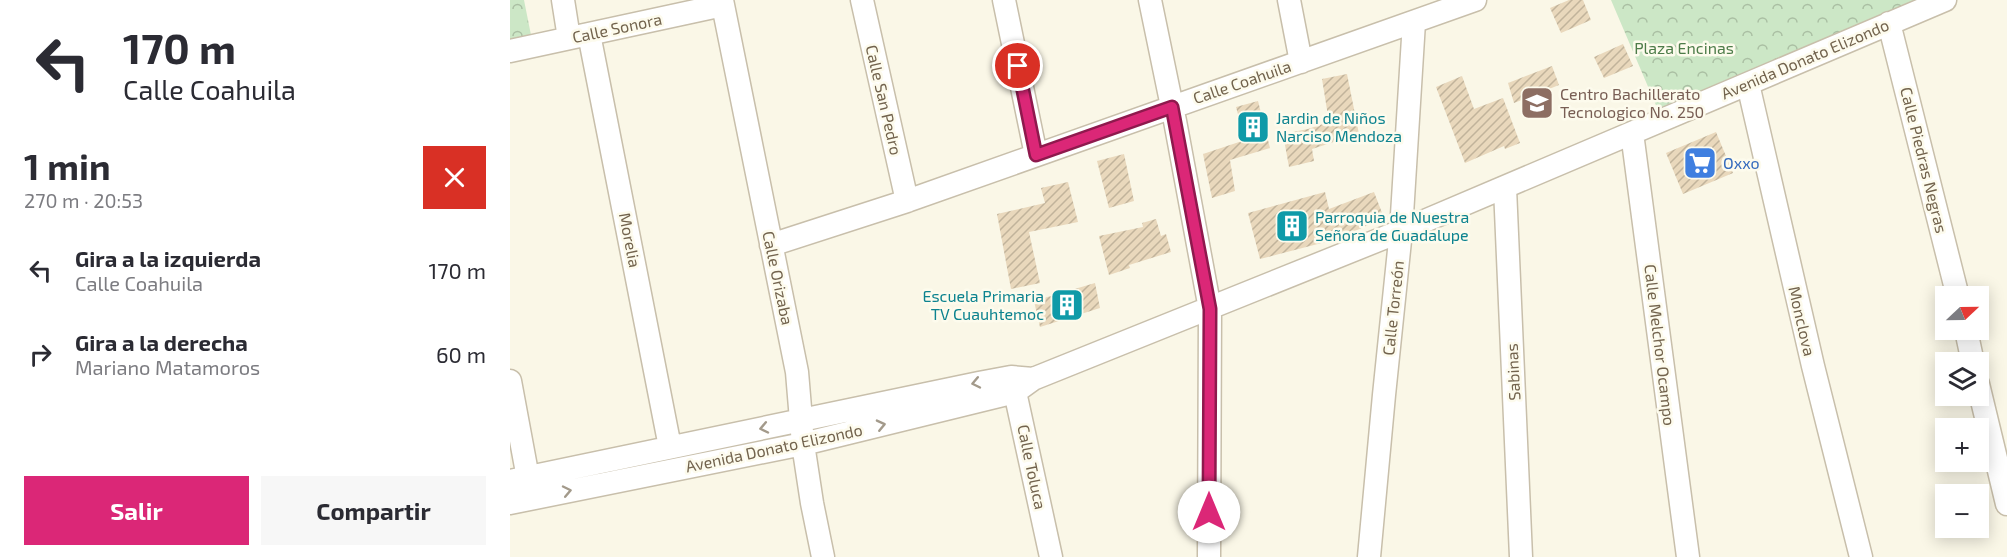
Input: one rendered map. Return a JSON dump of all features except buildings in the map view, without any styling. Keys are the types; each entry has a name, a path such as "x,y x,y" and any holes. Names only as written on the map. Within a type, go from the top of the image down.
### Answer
{"street":[{"name":"Morelia","path":"563,0 579,36 670,447"},
{"name":"Calle San Pedro","path":"862,0 907,201"},
{"path":"1004,0 1036,155"},
{"path":"1150,0 1210,309 1209,557"},
{"path":"1289,0 1301,62"},
{"name":"Calle Coahuila","path":"771,245 907,201 1475,0"},
{"name":"Avenida Donato Elizondo","path":"510,503 803,444 983,402 1020,382 1210,309 1401,231 1945,0"},
{"name":"Calle Sonora","path":"510,51 723,3"},
{"name":"Calle Orizaba","path":"723,3 798,372 803,444 823,557"},
{"name":"Calle Torreón","path":"1369,557 1401,231 1414,22"},
{"name":"Calle Piedras Negras","path":"1889,23 1955,286"},
{"name":"Monclova","path":"1748,84 1810,355 1861,557"},
{"name":"Calle Melchor Ocampo","path":"1632,132 1688,557"},
{"name":"Sabinas","path":"1505,188 1521,557"},
{"path":"510,381 519,480"},
{"name":"Avenida Donato Elizondo","path":"519,480 802,420 1020,382"},
{"name":"Calle Toluca","path":"1020,382 1051,557"},
{"path":"1983,406 2007,504"}],"green space":[{"path":"510,0 524,0 531,35 510,39"},
{"name":"Plaza Encinas","path":"1611,0 1924,0 1658,110"}],"place":[{"name":"Centro Bachillerato Tecnologico No. 250","path":"1537,103"},
{"name":"Jardin de Niños Narciso Mendoza","path":"1253,127"},
{"name":"Oxxo","path":"1700,163"},
{"name":"Parroquia de Nuestra Señora de Guadalupe","path":"1292,226"},
{"name":"Escuela Primaria TV Cuauhtemoc","path":"1067,305"}],"route":[{"path":"1018,66 1036,155 1172,107 1210,309 1209,512"}]}
